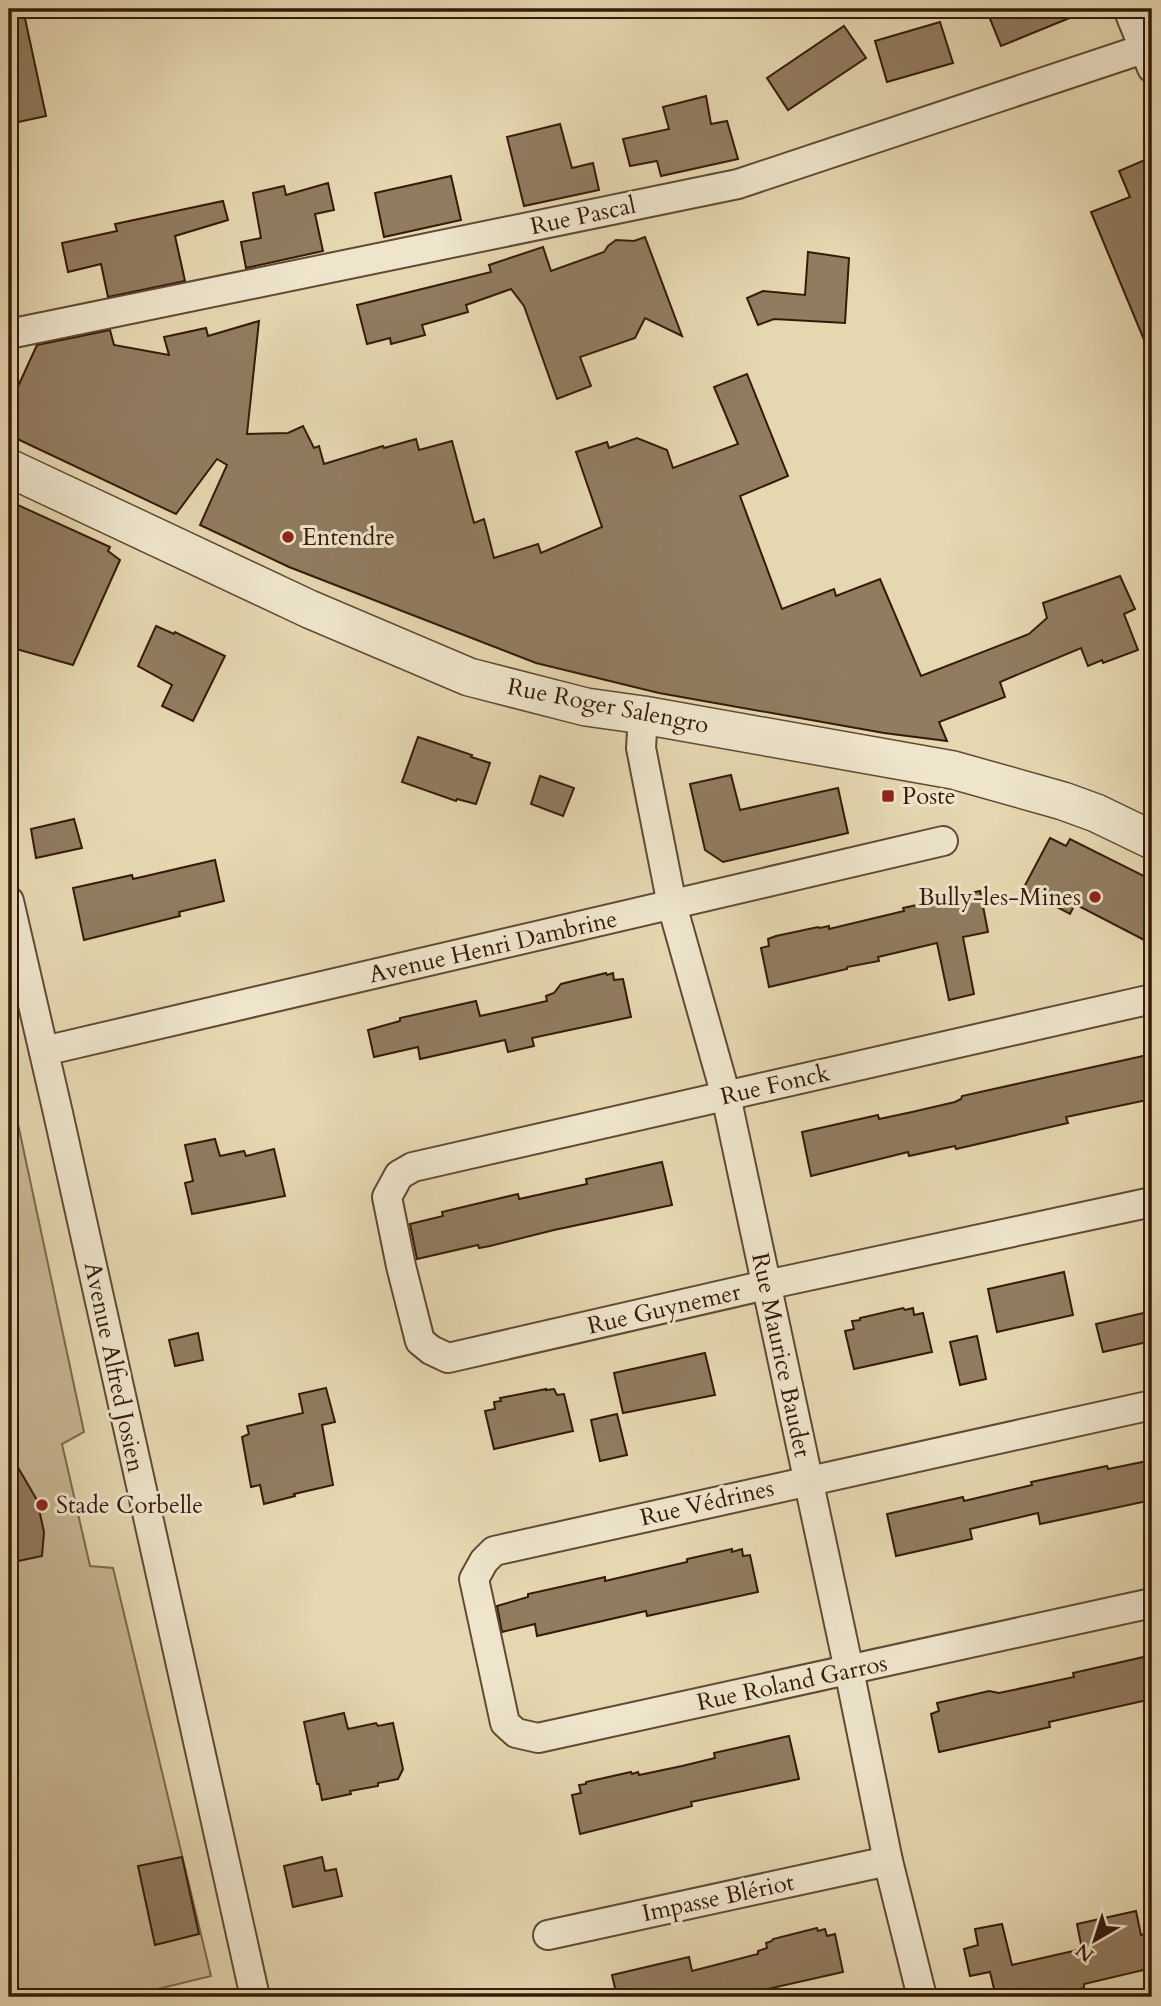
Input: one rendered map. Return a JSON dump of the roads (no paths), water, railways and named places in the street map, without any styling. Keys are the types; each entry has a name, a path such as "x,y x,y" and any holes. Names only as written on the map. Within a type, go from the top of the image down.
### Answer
{"street":[{"path":"1128,9 1150,54"},
{"name":"Rue Pascal","path":"9,334 738,184 1150,54"},
{"name":"Rue Roger Salengro","path":"9,468 309,609 469,677 586,707 953,770 1063,801 1096,813 1152,840"},
{"name":"Rue Maurice Baudet","path":"643,715 642,748 672,905 726,1096 888,1861 922,1997"},
{"name":"Avenue Henri Dambrine","path":"44,1051 943,841"},
{"name":"Avenue Alfred Josien","path":"9,901 255,1997"},
{"name":"Rue Fonck","path":"399,1175 413,1167 1152,999"},
{"name":"Rue Guynemer","path":"399,1175 387,1197 420,1341 448,1358 766,1285 1152,1202"},
{"name":"Rue Védrines","path":"489,1654 474,1579 484,1561 494,1551 1152,1405"},
{"name":"Rue Roland Garros","path":"489,1654 505,1723 516,1733 538,1738 1152,1603"},
{"name":"Impasse Blériot","path":"548,1935 888,1861"}],"place":[{"name":"Entendre","path":"288,537"},
{"name":"Poste","path":"888,796"},
{"name":"Bully-les-Mines","path":"1095,897"},
{"name":"Stade Corbelle","path":"42,1505"}]}
